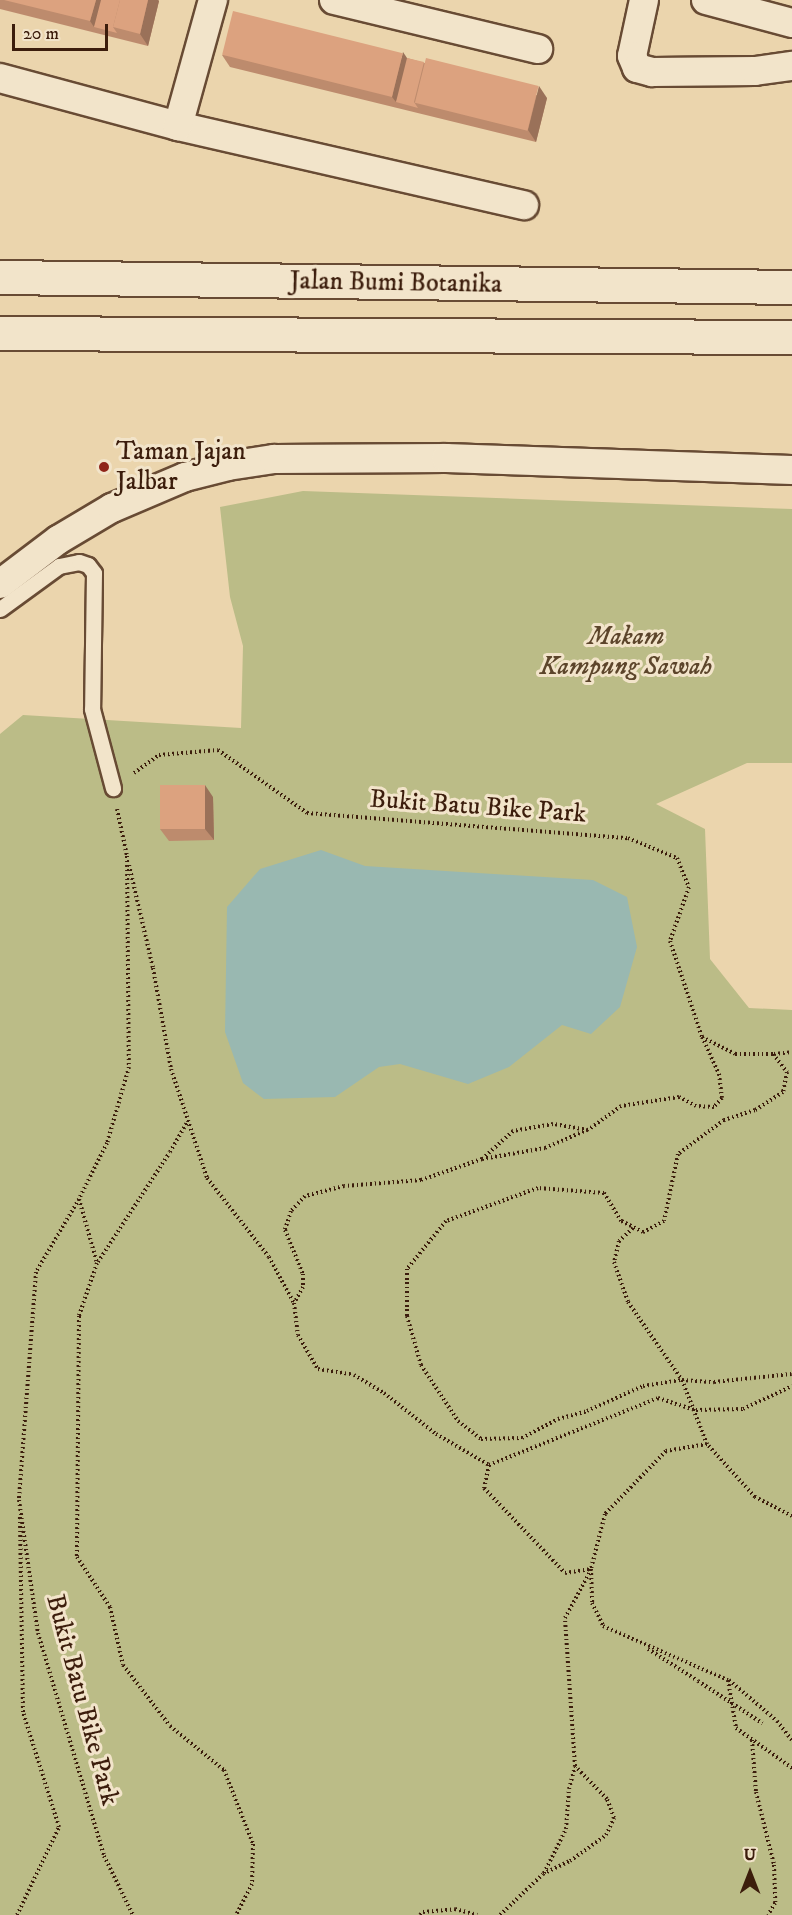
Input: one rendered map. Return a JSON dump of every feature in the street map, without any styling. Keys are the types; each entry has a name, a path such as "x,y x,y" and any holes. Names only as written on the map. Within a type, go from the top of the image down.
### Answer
{"main road":[{"name":"Jalan Bumi Botanika","path":"0,277 792,287"},
{"name":"Jalan Bumi Botanika","path":"0,333 792,337"}],"street":[{"path":"178,126 213,0"},
{"path":"334,0 538,49"},
{"path":"644,0 632,56 637,68 652,72 732,72 792,66"},
{"path":"706,0 792,23"},
{"path":"0,78 178,126 524,205"},
{"path":"0,584 58,540 112,508 185,477 228,466 274,459 446,458 792,470"}],"lane":[{"path":"0,609 59,566 80,562 88,565 94,573 92,710 113,788"}],"path":[{"name":"Bukit Batu Bike Park","path":"113,788 159,755 218,750 307,813 628,838 677,858 689,887 670,941 702,1037 720,1074 722,1098 714,1107 696,1106 679,1097 621,1106 588,1130"},
{"path":"113,788 153,968 171,1069 207,1178 269,1257 294,1303 298,1335 318,1369 354,1376 384,1393 436,1434 489,1465"},
{"path":"97,1263 79,1199 107,1143 129,1067 127,856"},
{"path":"702,1037 735,1054 792,1052"},
{"path":"773,1054 787,1072 783,1092 755,1110 724,1120 678,1154 663,1221 643,1232 621,1221 604,1193 538,1188 447,1221 407,1269 407,1316 421,1365 458,1421 481,1439 522,1438 558,1419 587,1411 643,1386 682,1380 714,1382 792,1374"},
{"path":"187,1122 170,1152 97,1263 79,1316 77,1557 110,1607 123,1665 170,1726 224,1770 253,1844 252,1884 236,1915"},
{"path":"482,1159 513,1131 553,1124 588,1130"},
{"path":"294,1303 303,1287 303,1274 285,1230 291,1211 305,1196 344,1186 421,1180 482,1159 545,1148 588,1130"},
{"name":"Bukit Batu Bike Park","path":"79,1199 36,1272 19,1500 38,1632 104,1856 133,1915"},
{"path":"633,1228 619,1241 614,1262 628,1302 682,1380 696,1410 707,1444 755,1497 792,1516"},
{"path":"489,1465 658,1398 696,1410 743,1409 792,1386"},
{"path":"543,1874 566,1829 569,1789 575,1766 565,1618 591,1569 605,1514 666,1451 707,1444"},
{"path":"489,1465 484,1488 565,1573 591,1569"},
{"path":"17,1915 59,1827 23,1712 19,1500"},
{"path":"591,1569 592,1604 603,1626 640,1644 728,1680 777,1721 792,1740"},
{"path":"640,1644 762,1723"},
{"path":"728,1680 736,1728 792,1768"},
{"path":"752,1740 756,1792 774,1865 775,1903 768,1915"},
{"path":"500,1915 543,1874 570,1860 606,1835 614,1818 607,1799 575,1766"},
{"path":"420,1915 423,1912 455,1909 477,1915"}],"green space":[{"name":"Makam Kampung Sawah","path":"303,491 792,509 792,763 747,763 656,804 705,829 710,959 749,1008 792,1010 792,1915 0,1915 0,734 23,715 241,728 243,646 230,597 220,507"}],"water":[{"path":"321,850 365,866 593,880 627,897 637,947 620,1007 591,1034 562,1025 509,1067 468,1084 400,1064 379,1067 335,1097 264,1099 243,1083 225,1032 227,907 260,869"}],"building":[{"path":"4,0 96,0 90,21"},
{"path":"101,0 120,0 113,27 117,33 94,27"},
{"path":"120,0 148,0 140,34 113,27"},
{"path":"233,11 403,53 392,97 222,55"},
{"path":"407,58 424,62 414,102 418,108 396,102"},
{"path":"426,58 539,86 527,131 415,103"},
{"path":"160,785 205,785 205,829 160,829"}],"place":[{"name":"Taman Jajan Jalbar","path":"104,467"}]}
